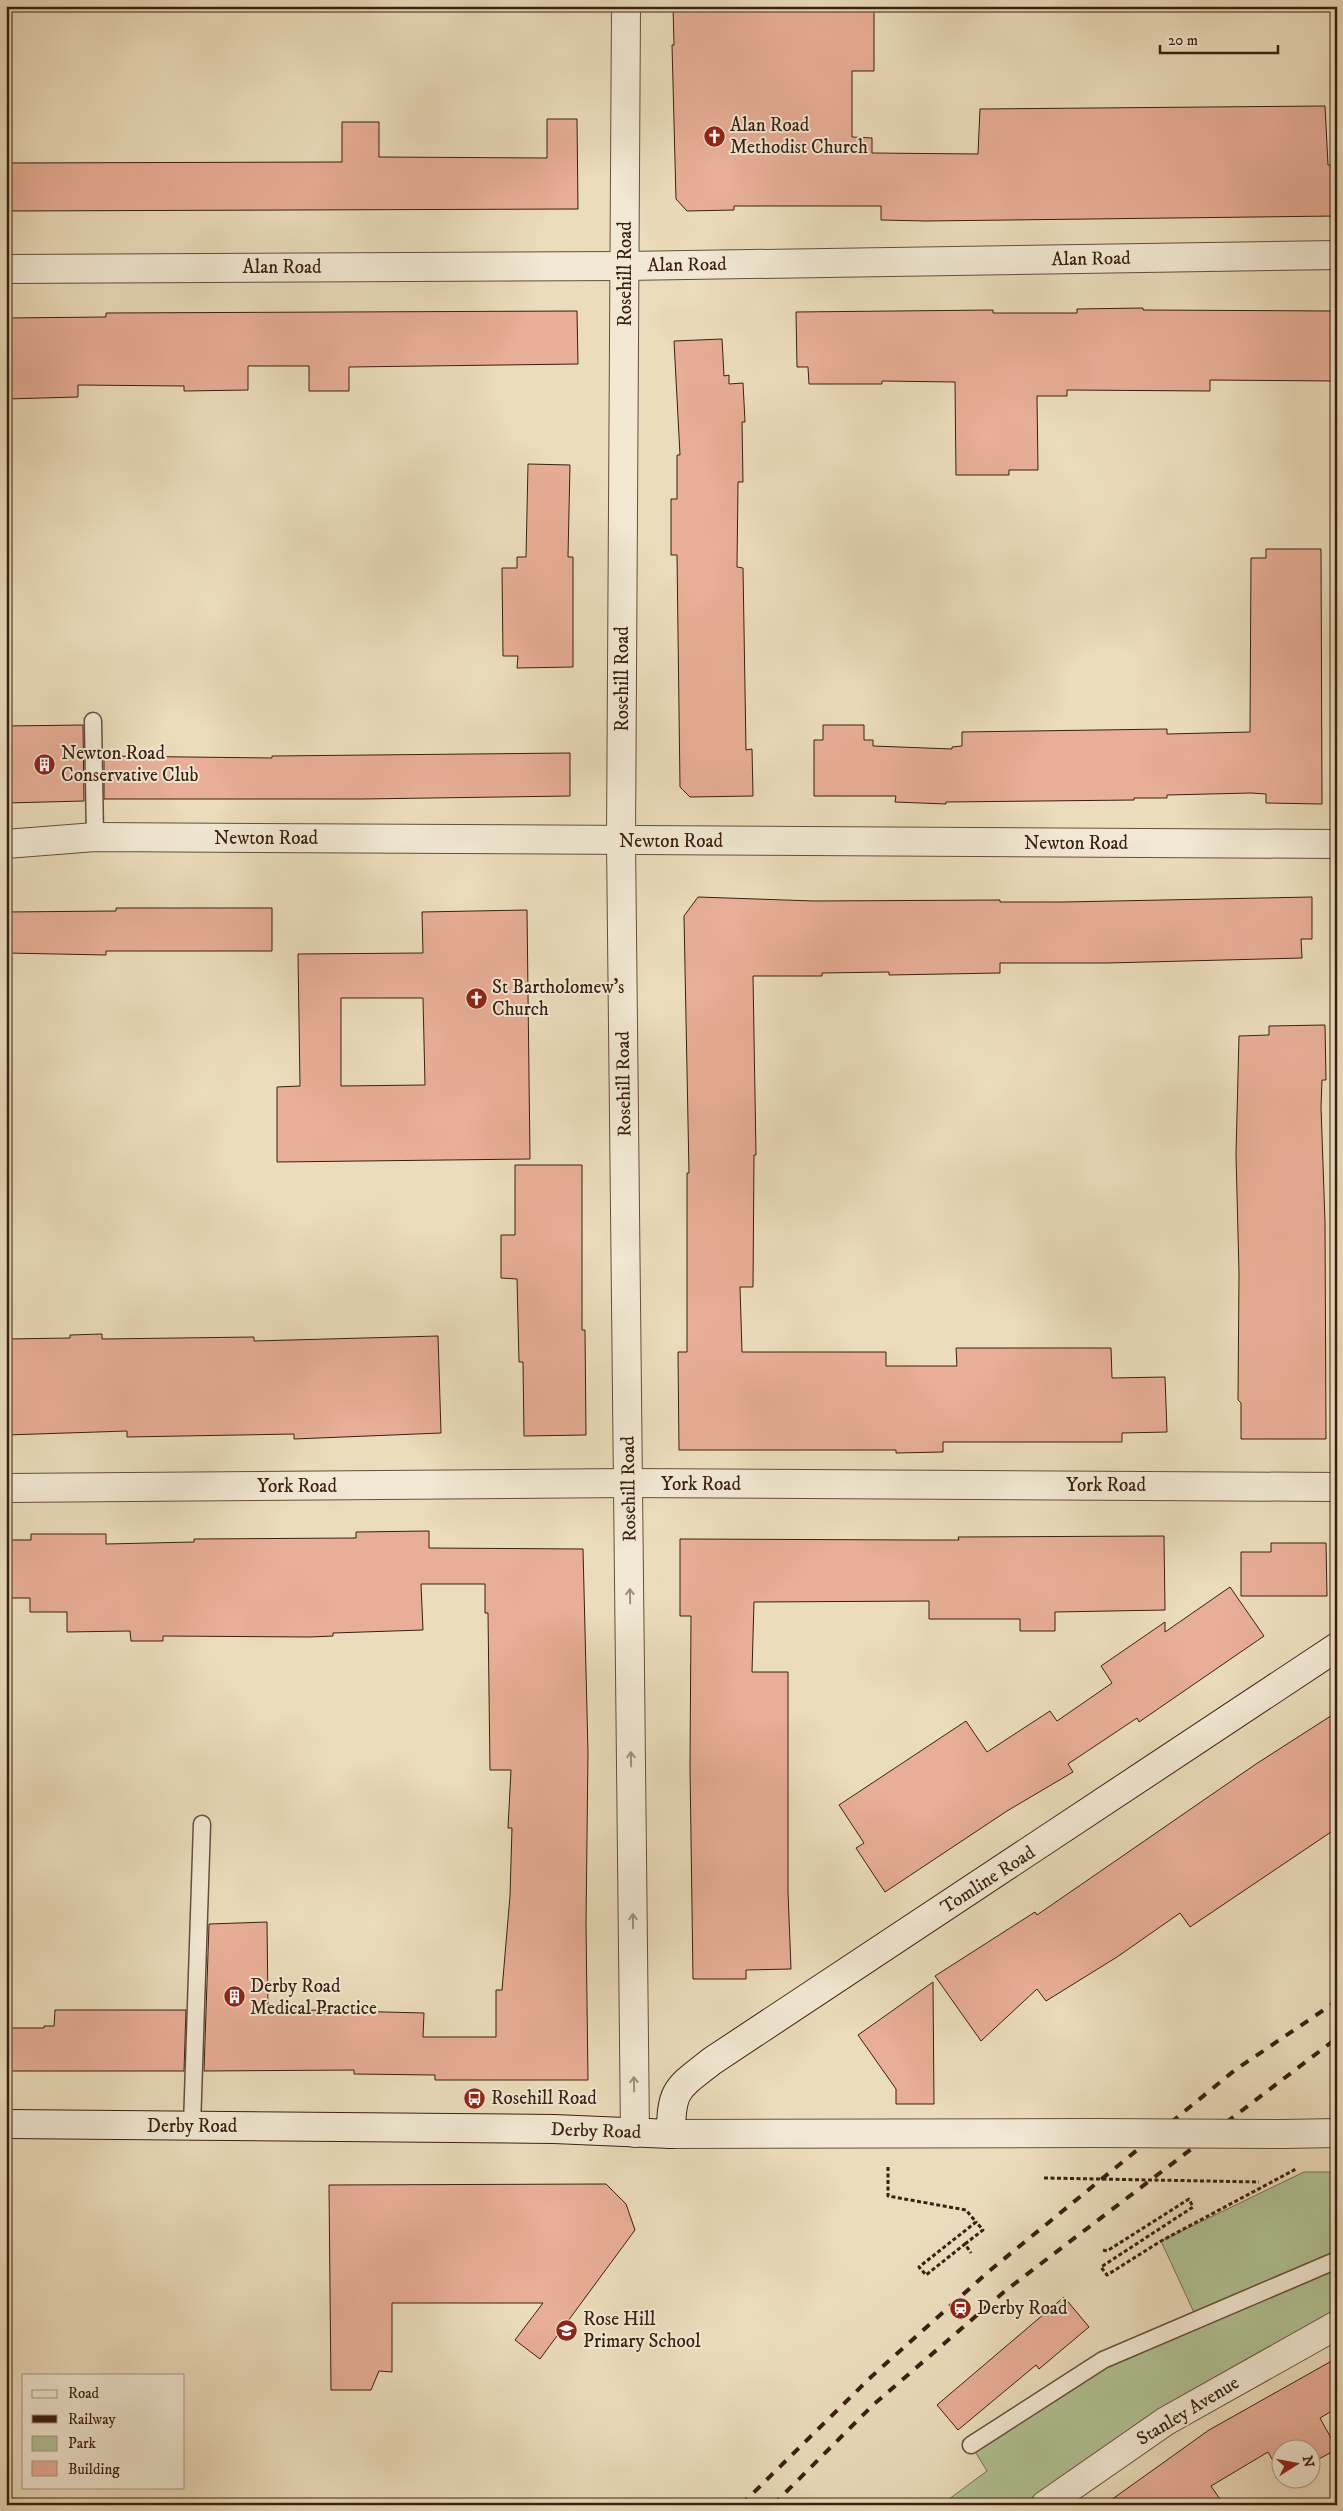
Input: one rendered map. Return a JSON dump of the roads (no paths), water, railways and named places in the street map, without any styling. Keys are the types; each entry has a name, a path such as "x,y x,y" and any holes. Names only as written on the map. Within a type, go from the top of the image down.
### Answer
{"street":[{"name":"Rosehill Road","path":"626,6 621,841 629,1483 634,2133"},
{"name":"Alan Road","path":"6,268 625,266 1337,256"},
{"name":"Newton Road","path":"6,844 95,837 1337,844"},
{"name":"York Road","path":"6,1488 629,1483 1337,1486"},
{"name":"Tomline Road","path":"671,2134 671,2105 676,2094 684,2083 712,2061 1337,1647"},
{"name":"Derby Road","path":"6,2124 554,2129 671,2134 1337,2133"},
{"name":"Stanley Avenue","path":"1045,2505 1166,2421 1337,2325"}],"lane":[{"path":"93,721 95,837"},
{"path":"192,2126 202,1824"},
{"path":"971,2445 1103,2360 1337,2260"}],"railway":[{"path":"741,2505 871,2377 988,2272 1235,2070 1337,2001"},
{"path":"773,2505 873,2405 1005,2291 1337,2038"}],"place":[{"name":"Alan Road Methodist Church","path":"714,136"},
{"name":"Newton Road Conservative Club","path":"45,764"},
{"name":"St Bartholomew's Church","path":"476,998"},
{"name":"Derby Road Medical Practice","path":"234,1997"},
{"name":"Rosehill Road","path":"475,2098"},
{"name":"Derby Road","path":"961,2308"},
{"name":"Rose Hill Primary School","path":"567,2330"}]}
